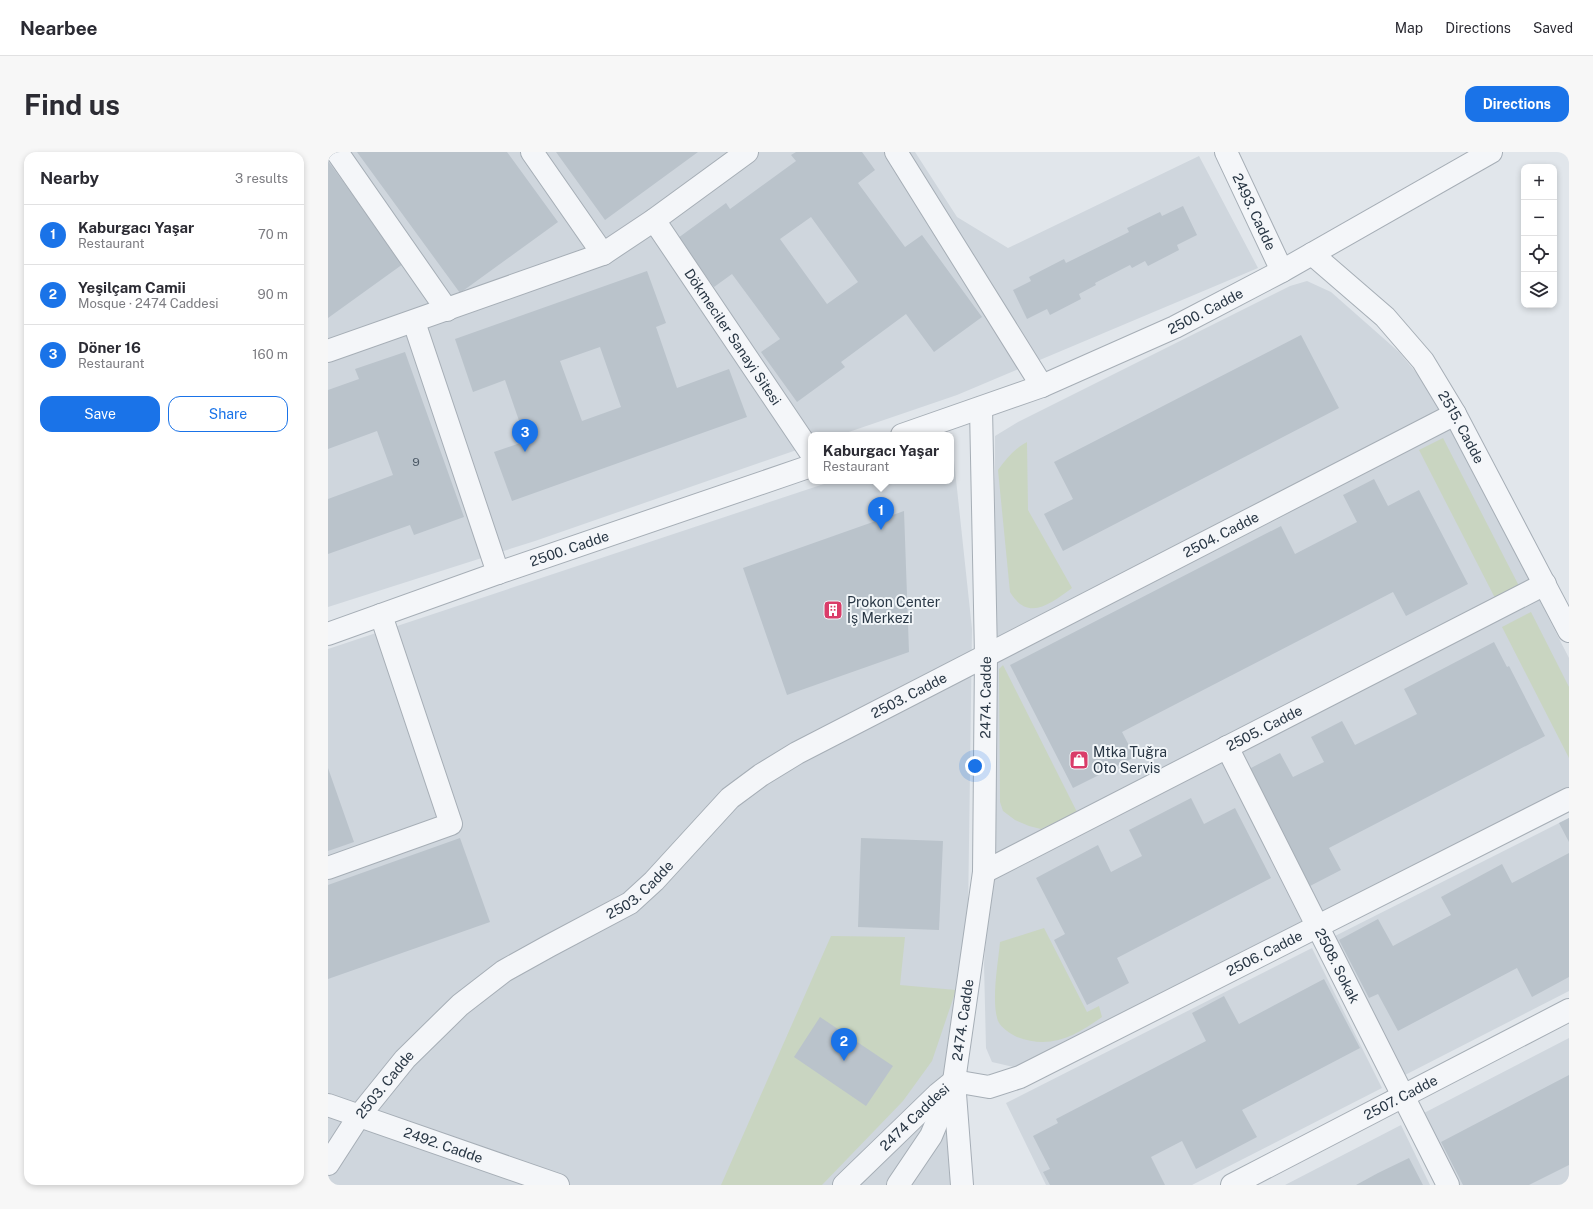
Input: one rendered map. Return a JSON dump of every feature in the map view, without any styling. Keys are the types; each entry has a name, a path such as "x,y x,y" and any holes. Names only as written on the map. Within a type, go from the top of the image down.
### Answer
{"street":[{"path":"337,152 447,310"},
{"path":"532,152 603,254"},
{"path":"328,351 414,322 603,254 654,220 747,152"},
{"path":"896,152 1042,386"},
{"name":"2493. Cadde","path":"1226,152 1282,271"},
{"name":"2500. Cadde","path":"911,432 1042,386 1175,327 1282,271 1491,152"},
{"name":"Dökmeciler Sanayi Sitesi","path":"654,220 808,449"},
{"name":"2515. Cadde","path":"1312,254 1384,317 1423,361 1455,414 1569,630"},
{"path":"414,322 498,573"},
{"name":"2474. Cadde","path":"954,1081 984,872 986,656 981,408"},
{"name":"2504. Cadde","path":"986,656 1455,414"},
{"name":"2500. Cadde","path":"328,634 498,573 808,467"},
{"name":"2505. Cadde","path":"984,872 1545,584"},
{"path":"328,868 451,824 381,615"},
{"name":"2503. Cadde","path":"328,1164 359,1116 405,1059 460,1005 504,971 630,902 654,881 730,798 761,775 797,753 986,656"},
{"name":"2508. Sokak","path":"1227,747 1448,1185"},
{"name":"2506. Cadde","path":"954,1081 989,1086 1020,1077 1569,799"},
{"name":"2507. Cadde","path":"1232,1185 1569,1010"},
{"path":"954,1081 962,1185"},
{"name":"2474 Caddesi","path":"844,1185 938,1094 954,1081"},
{"name":"2474 Caddesi","path":"898,1185 930,1136 954,1081"},
{"name":"2492. Cadde","path":"328,1105 534,1181 558,1185"}],"shaded area":[{"path":"328,152 915,152 957,217 1008,248 1199,156 1258,268 957,395 849,432 808,432 808,446 535,541 328,607"},
{"path":"1307,281 1331,292 1399,352 1433,393 1569,658 1569,788 1018,1068 992,1062 986,1048 984,964 994,820 995,436 1018,422 1290,286"},
{"path":"954,461 972,629 968,914 953,1185 328,1185 328,649 824,484 954,484"},
{"path":"1569,818 1569,991 1405,1075 1335,936"},
{"path":"1312,948 1382,1088 1192,1185 1046,1185 1006,1103"},
{"path":"1569,1038 1569,1185 1460,1185 1424,1113"},
{"path":"1401,1125 1430,1185 1285,1185"}],"green space":[{"path":"1443,438 1519,586 1495,598 1419,450"},
{"path":"1027,442 1028,510 1072,588 1056,600 1040,607 1032,608 1024,606 1017,601 1010,592 998,470 1011,454"},
{"path":"1531,612 1569,687 1569,758 1502,627"},
{"path":"1003,665 1077,812 1041,829 1015,820 1003,811 1000,802 999,669"},
{"path":"1044,928 1087,1012 1099,1006 1102,1017 1072,1035 1062,1039 1041,1042 1029,1041 1017,1037 1001,1026 996,1013 995,993 1000,942"},
{"path":"831,936 905,937 900,985 956,990 932,1061 903,1101 822,1185 721,1185"}],"building":[{"path":"357,152 507,152 558,222 460,293"},
{"path":"556,152 698,152 605,220"},
{"path":"796,152 862,152 875,170 858,183 905,247 922,235 982,317 934,352 906,314 841,362 845,367 797,402 761,352 780,339 732,274 714,287 678,238 726,203 730,209 796,161 791,155","holes":["811,217 858,282 827,304 780,239"]},
{"path":"328,161 403,264 328,318"},
{"path":"1183,206 1197,235 1177,245 1179,250 1148,266 1145,261 1132,268 1130,265 1095,283 1096,285 1079,294 1081,299 1050,315 1047,309 1027,319 1013,290 1031,281 1029,277 1064,259 1066,263 1129,232 1127,228 1160,212 1162,216"},
{"path":"647,271 666,323 656,327 677,388 729,369 747,417 512,501 494,452 526,441 505,380 473,392 455,339","holes":["600,347 621,407 582,421 560,361"]},
{"path":"1301,335 1339,408 1063,551 1044,514 1073,499 1054,462"},
{"path":"405,352 464,517 414,535 410,525 328,554 328,499 393,475 377,431 328,449 328,390 359,379 355,369"},
{"path":"1374,479 1388,506 1419,490 1468,584 1406,616 1393,592 1145,720 1122,732 1135,757 1073,788 1010,665 1281,526 1295,554 1357,522 1343,495"},
{"name":"Prokon Center İş Merkezi","path":"904,511 909,652 787,695 743,568"},
{"path":"1494,642 1507,667 1509,666 1545,736 1329,848 1341,870 1310,886 1249,769 1280,753 1293,777 1324,762 1311,737 1342,721 1355,745 1417,714 1404,689"},
{"path":"328,768 354,842 328,851"},
{"path":"1191,798 1204,824 1235,808 1271,878 1117,958 1129,983 1087,1005 1054,940 1065,934 1036,878 1098,845 1111,872 1142,856 1129,830"},
{"path":"1569,818 1569,842 1559,823"},
{"path":"460,838 490,922 328,979 328,885"},
{"path":"861,838 943,841 939,930 858,927"},
{"path":"1569,853 1569,977 1532,997 1517,968 1398,1031 1378,994 1369,998 1339,940 1378,919 1393,946 1451,915 1441,897 1502,864 1512,883"},
{"path":"1324,979 1360,1048 1242,1110 1257,1137 1196,1169 1182,1141 1151,1157 1165,1185 1050,1185 1043,1172 1050,1169 1033,1136 1058,1123 1056,1119 1206,1041 1192,1013 1224,996 1239,1024"},
{"path":"820,1017 893,1066 866,1106 794,1057"},
{"path":"1569,1075 1569,1165 1529,1185 1463,1185 1441,1142"},
{"path":"1409,1158 1423,1185 1356,1185 1378,1173"}],"place":[{"name":"Döner 16","path":"525,452"},
{"name":"Kaburgacı Yaşar","path":"881,530"},
{"name":"Prokon Center İş Merkezi","path":"833,610"},
{"name":"Mtka Tuğra Oto Servis","path":"1079,760"},
{"name":"Yeşilçam Camii","path":"844,1061"}]}
